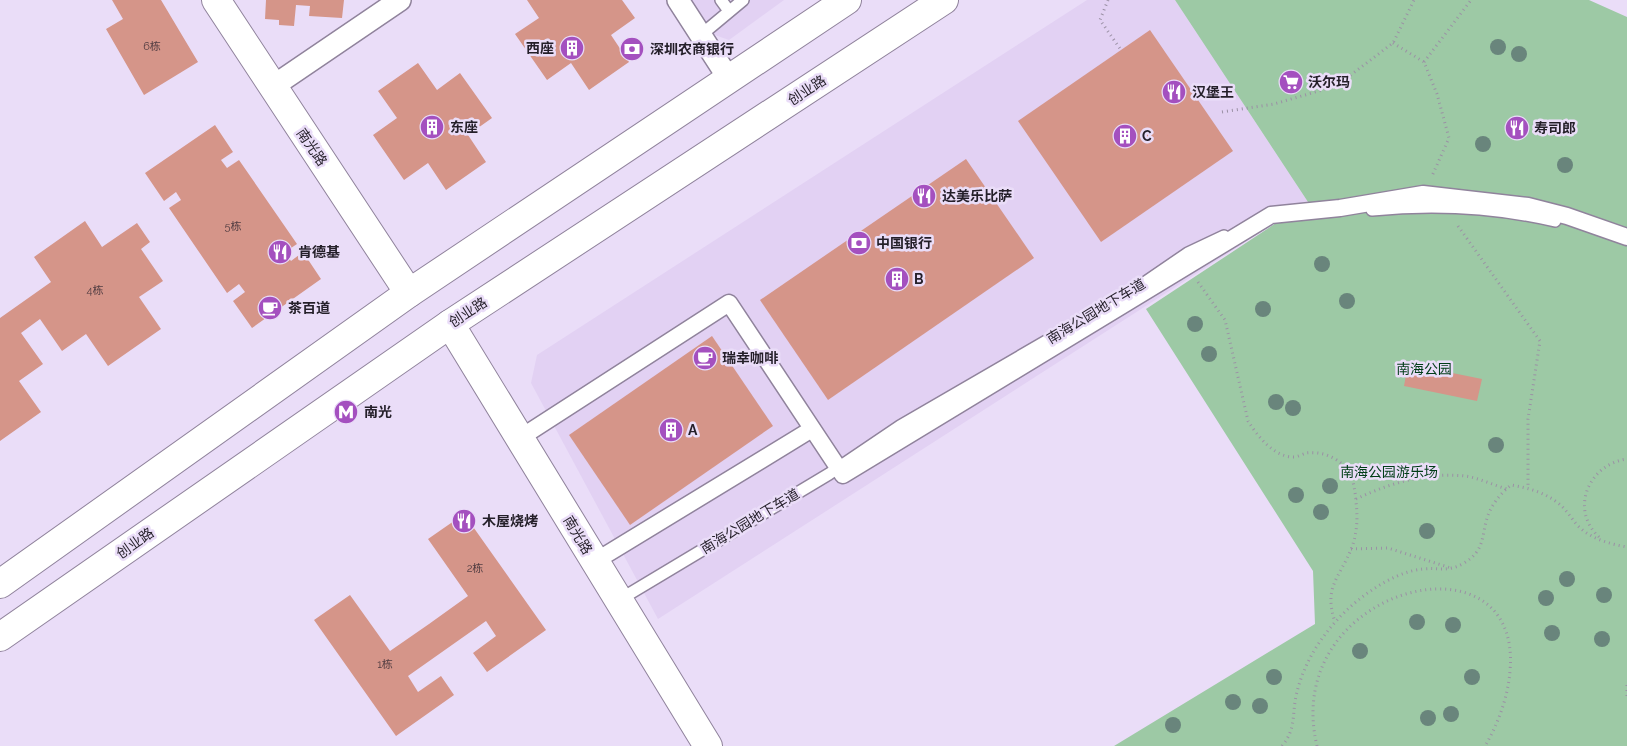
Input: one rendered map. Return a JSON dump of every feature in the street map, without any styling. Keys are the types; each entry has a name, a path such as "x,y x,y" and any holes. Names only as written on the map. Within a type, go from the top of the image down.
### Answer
{"main road":[{"name":"南光路","path":"216,0 409,293"},
{"path":"0,584 409,293 847,0"},
{"name":"创业路","path":"0,637 450,324 944,0"},
{"name":"南光路","path":"450,324 708,746"}],"street":[{"path":"272,87 400,0"},
{"path":"678,0 729,79"},
{"path":"520,438 729,303 843,476 1188,267 1270,215 1340,208 1424,194 1528,206 1567,216 1627,237"},
{"path":"594,562 812,429"}],"lane":[{"path":"721,0 729,11"},
{"path":"701,35 743,0"},
{"name":"南海公园地下车道","path":"618,601 838,468 900,426 1133,290 1188,253 1218,239 1254,226 1300,215 1401,207 1444,207 1489,210 1533,216 1576,226 1627,242"}],"path":[{"path":"1108,0 1100,20 1121,50"},
{"path":"1222,112 1274,104 1336,86 1394,43 1414,0"},
{"path":"1424,62 1471,0"},
{"path":"1394,43 1424,62 1437,94 1448,138 1424,194"},
{"path":"1444,207 1540,341 1528,419 1528,488"},
{"path":"1188,267 1225,320 1248,422 1256,434 1266,444 1284,454 1295,457 1317,453 1338,460 1352,477 1356,499 1356,530 1351,549 1331,587 1330,599 1335,622"},
{"path":"1603,541 1588,522 1584,510 1587,486 1600,470 1608,464 1627,459"},
{"path":"1356,499 1397,482 1442,476 1466,476 1507,489"},
{"path":"1282,746 1293,730 1296,695 1308,661 1317,644 1335,622 1364,595 1389,581 1424,569 1451,568 1464,563 1480,547 1488,515 1493,505 1511,485 1528,488 1557,502 1569,513 1578,526 1603,541 1627,547"},
{"path":"1351,549 1388,548 1451,568"},
{"path":"1317,746 1313,718 1315,690 1324,665 1340,636 1369,610 1386,601 1403,594 1441,588 1455,590 1481,600 1500,619 1510,643 1509,678 1504,699 1498,720 1484,746"},
{"path":"1627,685 1627,696"}],"shaded area":[{"path":"690,0 784,0 729,40 712,34"},
{"path":"1087,0 1175,0 1308,202 658,619 531,383 537,355"}],"green space":[{"name":"南海公园","path":"1175,0 1589,0 1627,17 1627,746 1114,746 1315,624 1313,571 1146,309 1308,202"}],"building":[{"path":"112,0 161,0 198,62 144,95 106,29 123,19"},
{"path":"266,0 344,0 342,18 309,16 310,6 296,5 294,26 279,25 279,20 265,19"},
{"name":"西座","path":"527,0 622,0 635,18 611,35 629,62 589,90 571,63 547,80 515,34 539,18"},
{"name":"C","path":"1150,30 1233,151 1101,242 1018,121"},
{"name":"东座","path":"418,63 437,90 460,73 492,118 468,135 486,162 446,190 428,163 404,180 373,135 397,118 378,91"},
{"path":"215,125 233,152 221,160 227,168 239,160 297,244 285,252 291,261 303,252 321,279 252,328 233,301 245,292 239,284 227,293 169,208 181,200 176,192 164,201 145,173"},
{"name":"B","path":"966,159 1034,258 828,400 760,300"},
{"path":"85,221 102,247 137,223 150,242 141,249 163,281 139,297 161,329 108,366 86,334 62,351 40,319 21,333 43,364 19,381 41,412 0,441 0,318 51,282 34,257"},
{"name":"A","path":"712,336 773,426 630,525 569,435"},
{"path":"1408,364 1482,379 1477,401 1404,386"},
{"path":"464,514 546,630 487,672 473,653 496,636 486,621 408,676 418,692 441,676 454,695 396,736 314,620 350,595 390,651 429,624 468,596 428,539"}],"place":[{"name":"西座","path":"572,48"},
{"name":"深圳农商银行","path":"632,49"},
{"name":"沃尔玛","path":"1291,82"},
{"name":"汉堡王","path":"1174,92"},
{"name":"东座","path":"432,127"},
{"name":"寿司郎","path":"1517,128"},
{"name":"C","path":"1125,136"},
{"name":"达美乐比萨","path":"924,196"},
{"name":"中国银行","path":"859,243"},
{"name":"肯德基","path":"280,252"},
{"name":"B","path":"897,279"},
{"name":"茶百道","path":"270,308"},
{"name":"瑞幸咖啡","path":"705,358"},
{"name":"南光","path":"346,412"},
{"name":"A","path":"671,430"},
{"name":"木屋烧烤","path":"464,521"}],"park label":[{"name":"南海公园游乐场","path":"1389,472"}]}
